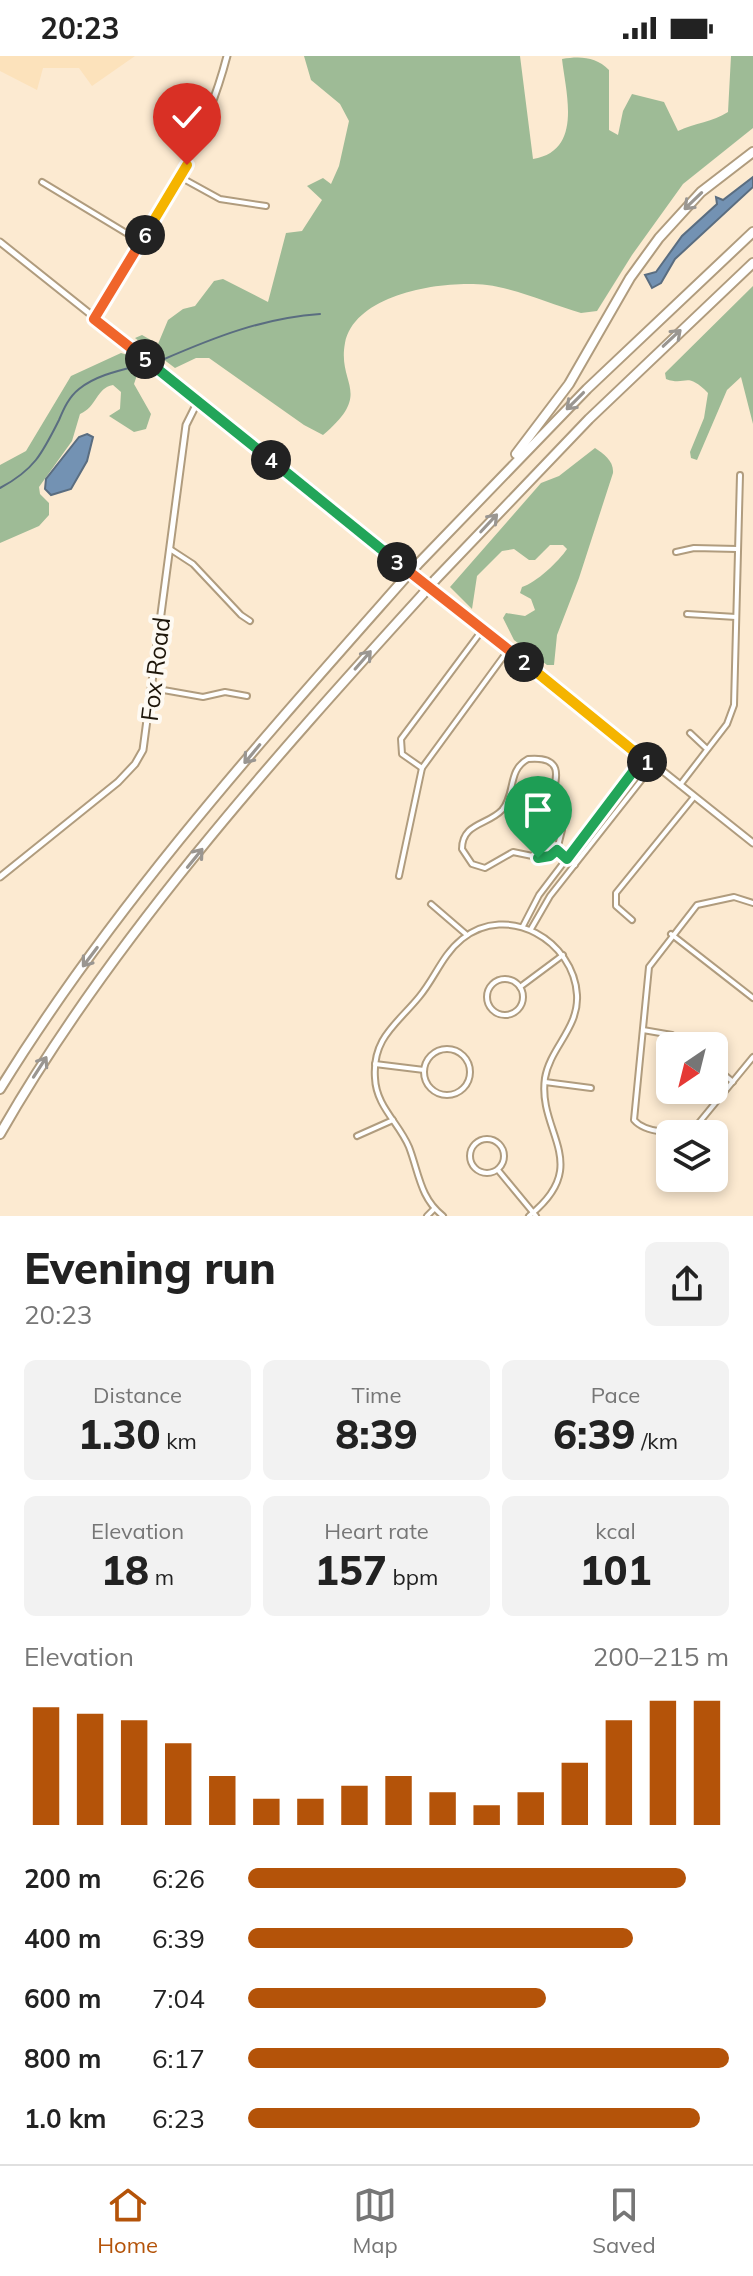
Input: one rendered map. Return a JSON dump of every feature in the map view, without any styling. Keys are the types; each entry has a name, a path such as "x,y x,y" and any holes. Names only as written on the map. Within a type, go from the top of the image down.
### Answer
{"highway":[{"path":"481,496 561,396 630,278 659,238 701,192 753,152"},
{"path":"0,1089 62,995 148,882 286,713 481,496 611,366 753,232"},
{"path":"0,1134 63,1033 156,907 268,770 435,580 579,429 753,264"}],"street":[{"path":"94,319 180,177 213,107 227,56"},
{"path":"180,177 220,199 266,206"},
{"path":"42,182 141,242"},
{"path":"0,242 753,843"},
{"name":"Fox Road","path":"0,877 131,770 145,742 186,425 198,401"},
{"path":"680,785 732,716 740,475"},
{"path":"676,552 694,548 738,549"},
{"path":"170,549 186,558 217,592 250,621"},
{"path":"687,614 736,617"},
{"path":"422,768 402,754 401,739 483,629"},
{"path":"399,876 422,768 509,649"},
{"path":"152,688 203,697 225,692 247,696"},
{"path":"690,733 707,749"},
{"path":"528,759 544,760 557,775 557,788 549,809 562,830 557,850 542,858 513,852 485,868 472,864 462,849 467,832 504,807 516,769 528,759"},
{"path":"523,926 534,902 638,765 649,761"},
{"path":"531,929 550,896 647,773 649,761"},
{"path":"632,920 616,906 616,893 694,797"},
{"path":"557,850 575,865"},
{"path":"753,903 734,897 701,902 671,934 649,967 634,1110 637,1124 655,1129 693,1130 753,1057"},
{"path":"431,904 467,935"},
{"path":"443,1216 434,1209 422,1188 406,1141 377,1092 375,1064 386,1031 417,1000 445,956 467,935 488,927 523,926 545,937 563,955 575,981 576,1010 569,1031 549,1063 545,1082 546,1111 558,1137 561,1156 553,1187 533,1215 498,1170"},
{"path":"671,934 753,998"},
{"path":"520,987 563,955"},
{"path":"498,980 510,980 520,987 523,998 514,1013 497,1014 489,1006 487,994 498,980"},
{"path":"643,1030 665,1032"},
{"path":"450,1049 457,1051 468,1062 470,1076 467,1084 455,1093 440,1094 428,1085 424,1070 430,1056 450,1049"},
{"path":"375,1064 424,1070"},
{"path":"728,1078 733,1082"},
{"path":"545,1082 591,1088"},
{"path":"357,1136 393,1120"},
{"path":"490,1139 500,1145 504,1155 498,1170 487,1174 476,1170 470,1161 474,1145 490,1139"},
{"path":"427,1216 434,1209"}],"shaded area":[{"path":"0,56 135,56 92,86 79,68 43,68 37,90 0,71"}],"green space":[{"path":"304,56 520,56 533,159 549,154 559,145 565,133 568,104 562,59 588,58 609,70 609,130 618,135 623,111 632,94 664,102 678,131 728,112 731,56 753,56 753,128 683,184 632,255 597,311 581,313 511,290 469,284 404,293 365,312 352,326 345,343 345,369 350,389 347,408 323,435 209,358 196,358 175,368 135,338 142,335 158,344 168,320 183,309 195,306 214,281 223,279 268,302 286,233 302,231 322,200 307,186 323,178 331,184 339,166 349,121 340,104 311,80"},
{"path":"753,286 753,424 741,377 727,390 697,460 691,458 690,452 704,418 708,393 695,382 666,379 665,373"},
{"path":"121,353 135,357 151,371 137,375 134,384 151,414 146,429 134,432 109,416 120,409 121,392 113,385 103,390 80,414 72,441 39,487 40,494 49,503 49,515 39,526 0,543 0,465 26,451 71,376"},
{"path":"595,448 610,461 613,473 557,635 554,665 547,665 514,640 503,618 506,613 525,616 535,610 531,599 520,593 522,587 553,565 567,549 563,545 550,545 535,560 529,560 514,549 502,551 477,576 472,609 450,587 541,483 559,476"}],"water":[{"path":"753,177 753,187 675,259 661,283 652,288 645,275 656,272 682,236 717,204 716,197 723,200"},
{"path":"87,434 93,437 87,461 71,489 51,495 45,489 46,479 79,437"}],"waterway":[{"path":"162,360 240,330 320,314"},
{"path":"0,488 21,475 36,460 75,392 99,377 137,366"}],"route":[{"path":"187,165 94,319 649,761 638,765 567,859 557,850 546,858 538,858"}]}
